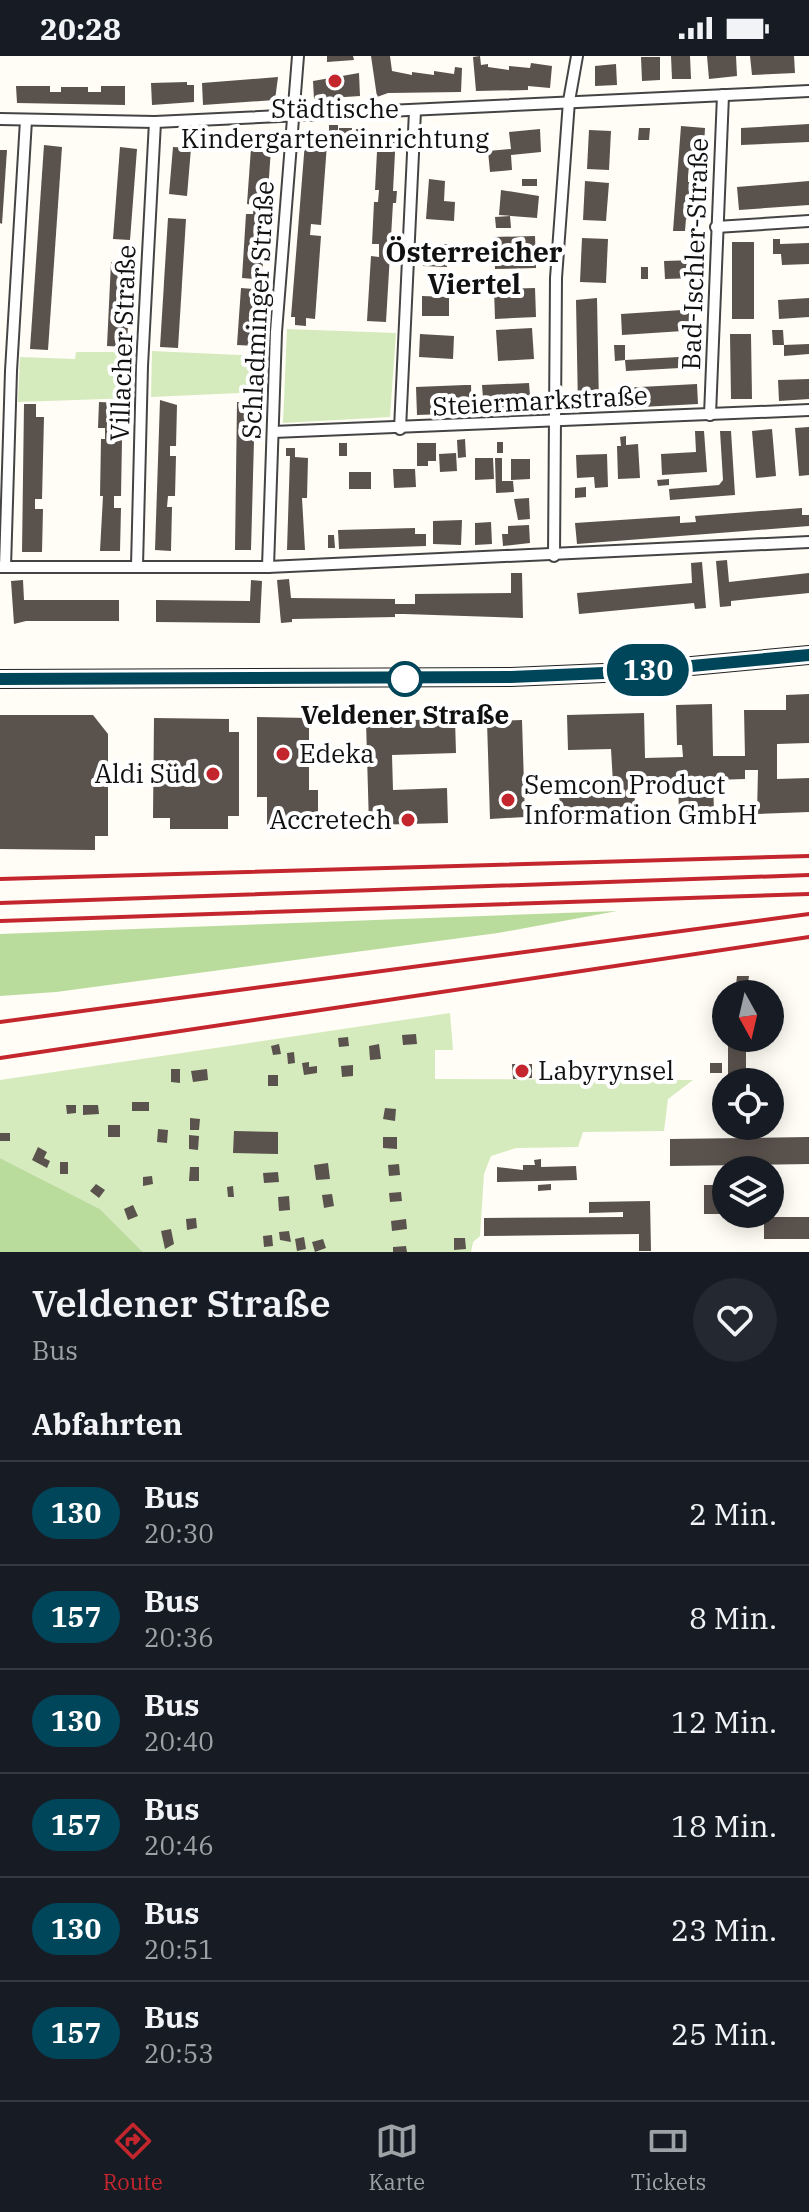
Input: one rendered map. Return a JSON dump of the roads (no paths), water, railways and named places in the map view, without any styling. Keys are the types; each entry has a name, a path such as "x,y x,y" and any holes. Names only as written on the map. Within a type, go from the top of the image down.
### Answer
{"main road":[{"path":"0,679 511,677 627,672 809,655"}],"street":[{"name":"Schladminger Straße","path":"268,567 273,432 298,56"},
{"path":"554,556 556,278 569,101 577,56"},
{"path":"0,119 155,122 809,91"},
{"name":"Bad-Ischler-Straße","path":"710,415 723,95"},
{"path":"400,429 415,111"},
{"path":"26,120 3,567 268,567 809,542"},
{"name":"Villacher Straße","path":"137,566 142,366 155,122"},
{"path":"716,227 809,221"},
{"name":"Steiermarkstraße","path":"273,432 554,423 809,410"}],"railway":[{"path":"0,879 809,856"},
{"path":"0,903 809,875"},
{"path":"0,921 809,894"},
{"path":"0,1022 809,914"},
{"path":"0,1058 809,937"}],"place":[{"name":"Städtische Kindergarteneinrichtung","path":"335,81"},
{"name":"Veldener Straße","path":"405,679"},
{"name":"Edeka","path":"283,754"},
{"name":"Aldi Süd","path":"213,774"},
{"name":"Semcon Product Information GmbH","path":"508,800"},
{"name":"Accretech","path":"408,820"},
{"name":"Labyrynsel","path":"522,1071"}],"district":[{"name":"Österreicher Viertel","path":"474,268"}]}
